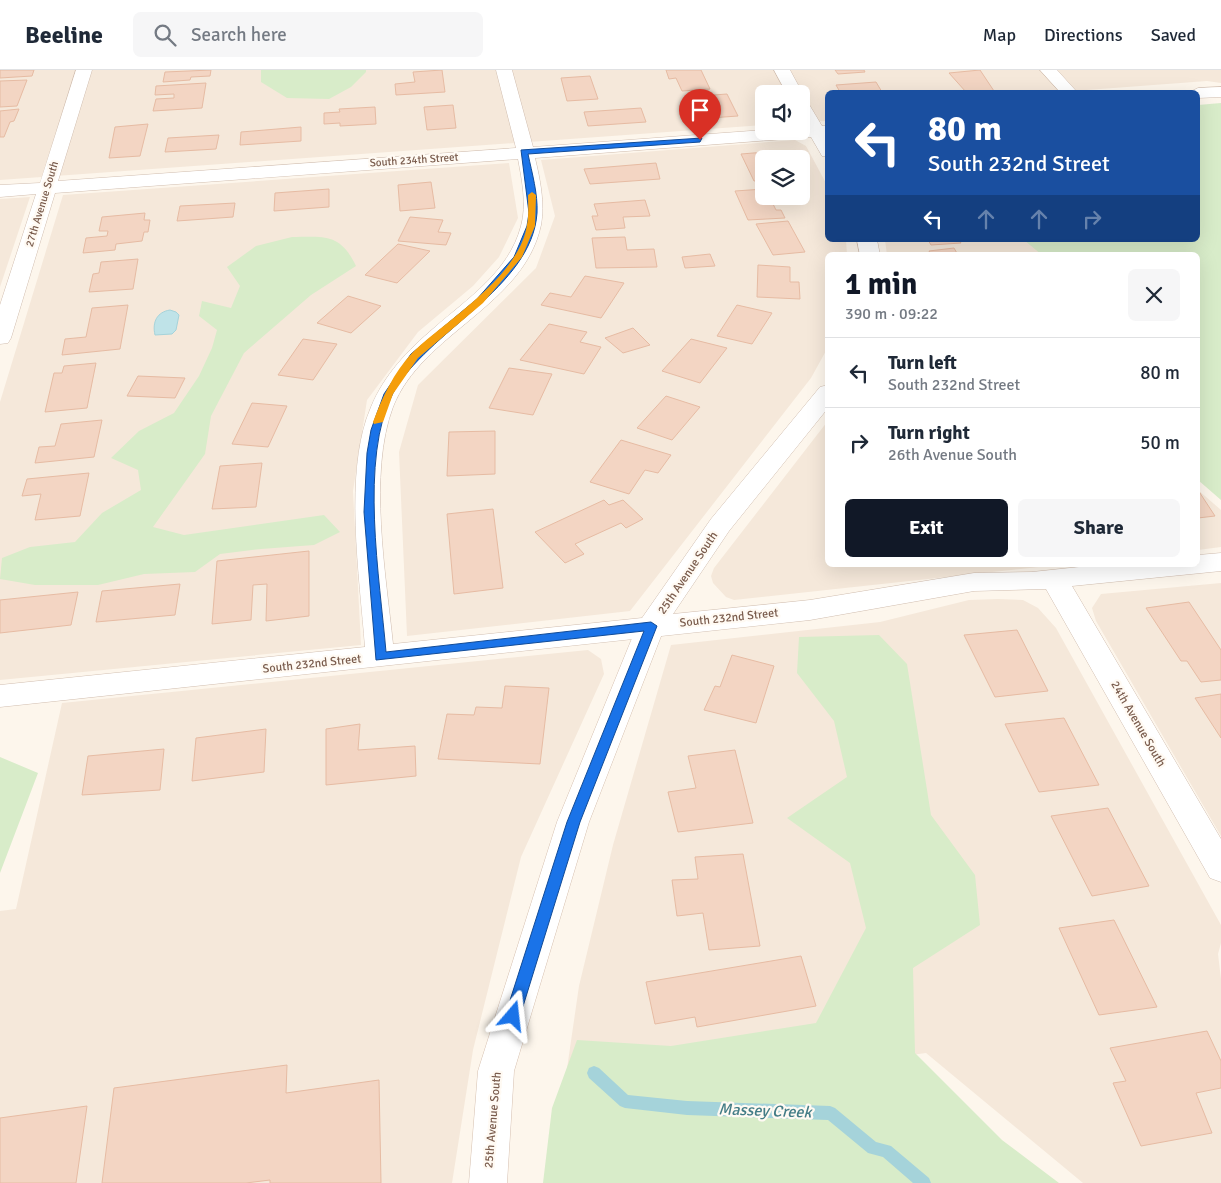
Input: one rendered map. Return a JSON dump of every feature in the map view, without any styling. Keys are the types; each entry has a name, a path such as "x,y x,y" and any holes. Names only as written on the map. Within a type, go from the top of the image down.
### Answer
{"street":[{"name":"27th Avenue South","path":"0,338 84,70"},
{"path":"380,657 370,512 372,453 381,410 398,378 414,356 480,301 518,257 531,226 533,197 504,70"},
{"path":"782,70 790,85"},
{"path":"1048,70 1067,90"},
{"path":"1200,93 1221,92"},
{"path":"810,117 822,132"},
{"name":"South 234th Street","path":"0,191 822,132"},
{"name":"25th Avenue South","path":"488,1183 496,1071 573,822 651,626 720,525 825,396"},
{"path":"1200,564 1221,562"},
{"name":"South 232nd Street","path":"0,696 810,610 974,582 1054,579 1170,567"},
{"name":"24th Avenue South","path":"1054,579 1221,868"}],"shaded area":[{"path":"0,70 1221,70 1221,83 1207,81 1087,90 825,90 825,121 810,122 810,85 755,85 755,126 0,180"},
{"path":"795,140 806,146 808,150 755,150 755,205 810,205 810,153 825,181 825,242 846,242 847,252 825,252 825,353 811,378 630,611 407,636 399,452 418,385 536,268 555,216 541,160"},
{"path":"509,163 518,218 499,257 473,286 418,332 367,400 353,491 361,645 0,680 0,402 63,195"},
{"path":"30,197 0,287 0,199"},
{"path":"885,242 1037,242 1045,252 887,252"},
{"path":"825,425 825,567 1039,567 734,600 726,597 713,583 711,576 714,568"},
{"path":"1200,492 1221,510 1221,547 1200,550"},
{"path":"1221,583 1221,836 1096,621 1092,608 1101,594"},
{"path":"969,600 1023,600 1038,608 1056,628 1221,925 1221,943 1218,954 1221,979 1221,1183 1083,1183 926,1053 562,1103 579,986 613,845 671,645 880,622"},
{"path":"588,650 601,659 604,674 521,857 473,1050 452,1183 0,1183 0,911 16,909 62,703"}],"green space":[{"path":"261,70 366,70 366,72 351,87 329,99 287,98 261,82"},
{"path":"1221,103 1221,500 1200,482 1200,252 1038,252 1026,242 1200,242 1200,105"},
{"path":"292,237 323,237 337,242 350,255 356,266 311,295 244,353 211,416 205,454 153,527 184,535 324,515 340,532 314,545 220,554 195,572 144,574 98,585 35,585 0,579 2,558 30,547 75,542 102,513 141,490 138,470 111,458 139,431 174,413 199,376 212,348 217,330 199,316 202,301 231,308 240,286 227,267 256,246"},
{"path":"879,635 907,664 931,815 975,875 980,925 913,968 915,1053 1002,1140 1059,1183 543,1183 552,1108 577,1040 671,1046 816,1023 866,928 850,863 787,818 847,777 834,721 797,673 799,637"},
{"path":"0,757 38,773 0,873"}],"water":[{"path":"170,310 179,315 176,330 172,334 155,335 154,326 156,318"}],"building":[{"path":"0,70 34,70 32,76 0,78"},
{"path":"211,70 210,76 163,82 165,72"},
{"path":"442,70 445,92 396,95 395,84 415,82 413,72"},
{"path":"666,70 701,70 710,89 682,91 676,78 669,79"},
{"path":"835,70 864,70 865,72 838,74"},
{"path":"980,70 993,90 964,90 949,73"},
{"path":"590,76 598,99 567,101 561,78"},
{"path":"27,80 17,106 0,107 0,81"},
{"path":"876,82 881,90 839,90 836,85"},
{"path":"206,83 202,108 153,111 156,99 174,98 174,94 155,95 156,86"},
{"path":"727,94 738,116 710,118 700,96"},
{"path":"453,105 456,128 427,130 424,107"},
{"path":"375,107 376,124 340,126 340,123 324,124 324,113 340,112 339,109"},
{"path":"641,108 646,122 588,126 584,112"},
{"path":"19,109 14,121 10,122 4,137 0,137 0,111"},
{"path":"148,124 140,156 109,158 115,127"},
{"path":"301,127 301,141 240,145 241,132"},
{"path":"219,135 216,149 165,152 168,138"},
{"path":"755,153 755,181 754,181 741,154"},
{"path":"656,163 660,179 590,184 584,169"},
{"path":"431,182 435,208 400,211 398,185"},
{"path":"329,189 329,207 274,211 275,193"},
{"path":"755,190 755,205 774,205 776,210 781,210 785,218 748,220 735,191"},
{"path":"645,200 650,216 623,217 625,228 596,230 592,216 598,216 594,204"},
{"path":"235,203 233,217 177,221 180,206"},
{"path":"145,213 144,220 150,220 148,232 144,232 142,241 116,244 115,250 83,253 86,238 107,236 108,231 99,231 102,217"},
{"path":"410,217 443,220 438,232 451,233 446,245 398,241"},
{"path":"788,221 805,252 773,255 756,224"},
{"path":"625,237 627,250 654,249 657,267 596,268 592,238"},
{"path":"929,242 961,243 931,245"},
{"path":"398,244 430,251 397,283 365,275"},
{"path":"954,248 956,252 930,252"},
{"path":"710,254 715,266 685,268 682,257"},
{"path":"138,259 133,289 89,292 93,274 99,273 101,262"},
{"path":"758,265 790,267 790,282 799,282 800,299 757,297"},
{"path":"585,276 624,283 601,318 541,305 550,293 571,297"},
{"path":"348,296 381,306 351,333 317,323"},
{"path":"128,305 120,349 62,355 65,339 86,337 92,308"},
{"path":"737,305 772,313 752,344 717,336"},
{"path":"549,324 587,332 580,342 601,347 584,374 520,360"},
{"path":"633,328 650,345 623,353 605,338"},
{"path":"303,339 337,344 313,380 278,375"},
{"path":"691,339 727,348 700,383 662,371"},
{"path":"96,363 87,408 45,412 54,373 62,373 64,366"},
{"path":"509,368 552,374 533,415 489,408"},
{"path":"138,376 185,378 175,398 127,396"},
{"path":"666,396 700,407 672,440 637,428"},
{"path":"252,403 287,406 268,447 232,444"},
{"path":"102,420 94,457 35,463 39,447 55,446 61,424"},
{"path":"495,431 495,474 447,476 449,432"},
{"path":"621,440 671,455 658,473 645,470 629,494 590,482"},
{"path":"262,463 256,507 212,509 220,466"},
{"path":"89,473 80,516 35,520 41,494 22,496 27,479"},
{"path":"1200,493 1215,516 1200,518"},
{"path":"604,500 609,505 623,500 643,519 626,528 621,523 575,544 584,554 565,563 535,532"},
{"path":"493,509 503,588 454,594 447,514"},
{"path":"309,551 309,616 266,621 267,584 253,585 251,620 212,624 217,561"},
{"path":"180,584 175,615 96,622 102,591"},
{"path":"78,592 71,625 0,633 0,600"},
{"path":"1189,602 1221,650 1221,680 1201,682 1187,661 1181,661 1146,608"},
{"path":"1017,630 1048,691 995,697 964,635"},
{"path":"732,655 774,666 756,723 704,710 715,686 720,687"},
{"path":"505,686 549,688 540,764 438,759 447,714 474,715 476,707 502,708"},
{"path":"1221,694 1221,738 1195,698"},
{"path":"1064,718 1099,785 1039,792 1005,724"},
{"path":"360,724 358,750 415,746 416,776 326,785 326,729"},
{"path":"266,729 264,772 192,781 196,738"},
{"path":"164,749 160,790 82,795 88,756"},
{"path":"735,750 753,823 678,832 668,792 696,788 688,756"},
{"path":"1108,808 1149,886 1092,896 1051,816"},
{"path":"743,854 760,946 709,950 703,913 677,916 672,880 698,879 695,857"},
{"path":"1114,920 1157,1007 1099,1015 1059,928"},
{"path":"801,956 816,1006 697,1027 695,1017 655,1024 646,982"},
{"path":"1207,1031 1221,1061 1221,1088 1196,1093 1212,1133 1141,1146 1113,1083 1126,1081 1110,1048"},
{"path":"287,1065 286,1093 379,1080 381,1183 270,1183 270,1180 246,1183 102,1183 114,1088"},
{"path":"87,1106 76,1183 0,1183 0,1118"}],"waterway":[{"name":"Massey Creek","path":"594,1073 625,1101 687,1108 830,1113 873,1148 886,1151 924,1183"}],"slow traffic":[{"path":"378,422 388,394 414,356 435,336 480,301 500,281 518,257 531,226 533,213 532,195"}],"route":[{"path":"513,1016 573,822 651,626 380,657 370,512 370,480 376,430 381,410 388,394 414,356 435,336 480,301 500,281 518,257 526,241 533,213 533,197 524,152 700,140"}]}
